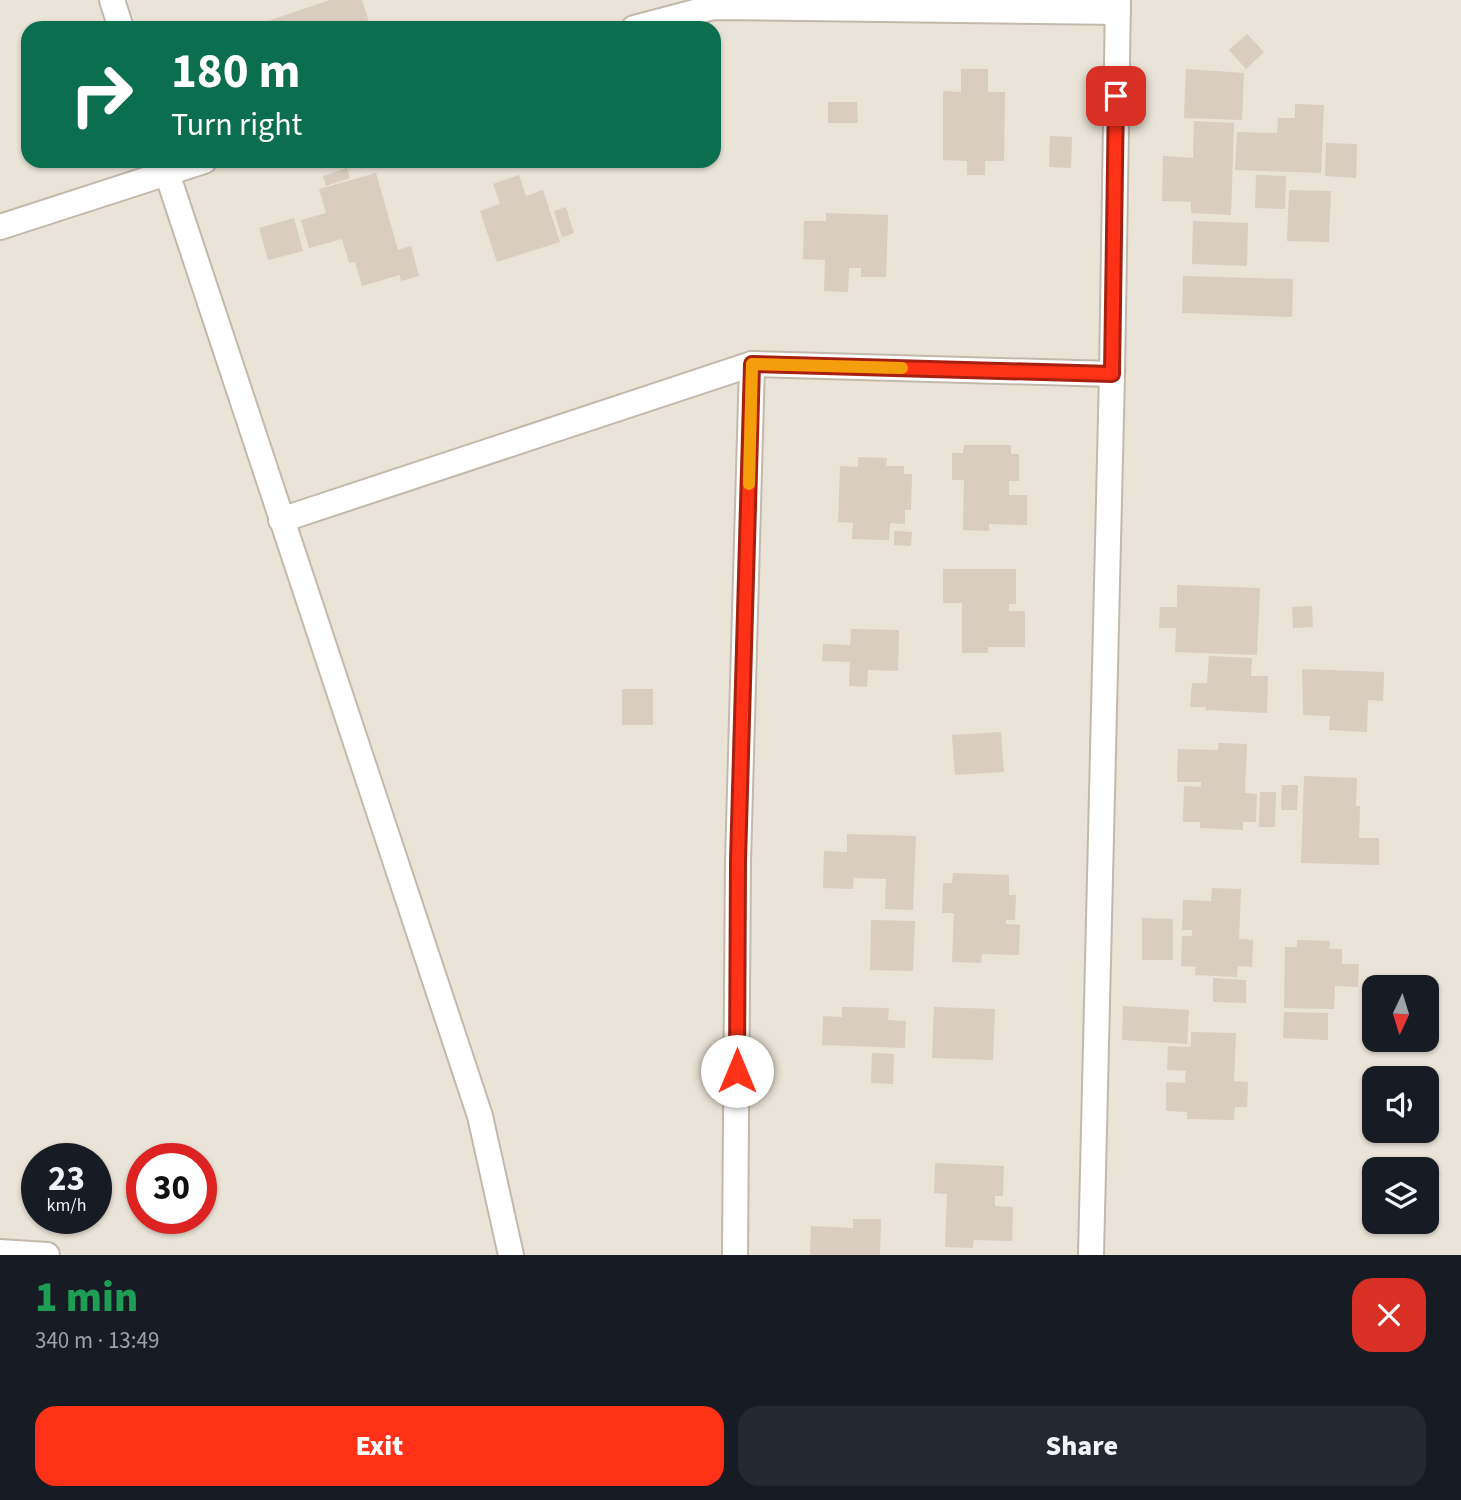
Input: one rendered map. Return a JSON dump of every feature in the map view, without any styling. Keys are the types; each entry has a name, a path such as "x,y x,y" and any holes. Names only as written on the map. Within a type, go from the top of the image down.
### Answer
{"street":[{"path":"112,0 119,21"},
{"path":"661,21 714,7 1118,6 1091,1255"},
{"path":"0,227 161,168"},
{"path":"164,168 480,1116 510,1255"},
{"path":"281,520 752,364 1112,374"},
{"path":"735,1255 738,861 752,364"},
{"path":"0,1252 47,1255"}],"shaded area":[{"path":"0,0 1461,0 1461,1255 0,1255"}],"building":[{"path":"330,0 362,0 369,21 268,21"},
{"path":"1247,34 1264,52 1246,69 1229,50"},
{"path":"961,69 988,69 988,92 1005,92 1004,161 985,161 985,175 967,175 967,161 943,160 943,91 961,92"},
{"path":"1186,69 1244,73 1242,120 1184,118"},
{"path":"828,102 857,102 858,123 828,123"},
{"path":"1295,104 1324,105 1321,173 1235,170 1237,132 1277,133 1278,118 1295,118"},
{"path":"1194,121 1234,123 1231,215 1191,213 1191,202 1162,201 1163,156 1193,158"},
{"path":"1050,136 1072,137 1071,168 1049,167"},
{"path":"1326,143 1357,144 1356,178 1325,176"},
{"path":"347,168 350,178 326,186 323,176"},
{"path":"376,173 398,250 411,246 419,276 401,281 400,275 362,286 355,262 349,263 342,239 309,248 301,220 326,213 319,189"},
{"path":"519,175 526,196 543,190 560,242 497,262 480,211 500,204 493,184"},
{"path":"1256,175 1286,176 1285,209 1255,208"},
{"path":"1289,190 1331,191 1329,242 1287,241"},
{"path":"566,207 574,233 562,237 554,211"},
{"path":"826,213 888,215 886,277 861,277 861,268 849,268 848,292 824,291 825,260 803,259 804,221 826,221"},
{"path":"294,218 303,251 268,260 259,228"},
{"path":"1193,221 1248,223 1247,266 1192,264"},
{"path":"1183,276 1293,279 1292,317 1182,313"},
{"path":"964,445 1011,445 1011,454 1019,454 1019,481 1009,481 1009,495 1027,495 1027,525 989,524 989,531 963,530 964,480 952,480 952,453 963,453"},
{"path":"858,457 887,458 886,466 904,466 904,474 912,474 911,510 905,510 905,524 890,523 889,540 852,539 853,523 838,522 840,466 858,467"},
{"path":"894,531 912,532 911,546 894,545"},
{"path":"943,569 1016,569 1016,604 1009,604 1009,611 1025,611 1025,647 988,647 988,653 962,653 962,603 943,603"},
{"path":"1177,585 1260,588 1257,655 1175,652 1176,628 1159,628 1160,607 1177,607"},
{"path":"1312,606 1313,627 1293,628 1292,607"},
{"path":"851,629 899,630 898,671 868,670 867,687 849,686 850,662 822,661 823,644 850,645"},
{"path":"1209,656 1252,658 1251,676 1268,676 1267,713 1190,707 1192,683 1207,683"},
{"path":"1302,669 1384,672 1383,701 1368,700 1367,732 1329,730 1330,716 1303,715"},
{"path":"622,689 653,689 653,725 622,725"},
{"path":"1001,732 1004,772 955,775 952,735"},
{"path":"1218,743 1247,744 1245,793 1257,794 1256,822 1243,822 1243,830 1200,828 1200,822 1183,822 1184,786 1201,787 1201,782 1177,782 1178,749 1218,750"},
{"path":"1304,776 1357,778 1359,838 1379,838 1379,865 1301,863"},
{"path":"1282,785 1298,785 1297,810 1281,810"},
{"path":"1260,792 1276,792 1275,827 1259,827"},
{"path":"847,834 916,836 913,910 885,909 886,879 854,878 853,889 823,888 824,851 847,852"},
{"path":"953,873 1009,875 1009,895 1016,895 1015,920 1006,920 1006,924 1020,925 1019,955 982,954 981,963 952,962 954,913 942,913 943,883 952,883"},
{"path":"1212,888 1241,889 1239,939 1253,940 1252,967 1238,966 1237,977 1195,975 1196,967 1181,966 1182,936 1192,936 1192,930 1182,930 1183,900 1211,901"},
{"path":"1142,918 1173,919 1173,960 1142,960"},
{"path":"871,920 915,921 913,971 870,970"},
{"path":"1297,940 1330,941 1329,949 1342,949 1342,964 1359,964 1358,987 1335,986 1334,1009 1284,1008 1285,947 1297,947"},
{"path":"1213,978 1246,980 1246,1003 1213,1002"},
{"path":"1123,1006 1189,1010 1187,1044 1122,1040"},
{"path":"842,1007 889,1008 888,1020 906,1021 905,1048 822,1045 823,1016 842,1017"},
{"path":"934,1007 995,1009 993,1060 932,1058"},
{"path":"1284,1012 1328,1013 1328,1040 1283,1038"},
{"path":"1191,1032 1236,1033 1234,1081 1248,1082 1247,1107 1235,1107 1234,1120 1187,1119 1187,1112 1166,1111 1166,1082 1185,1083 1186,1071 1167,1070 1168,1046 1191,1047"},
{"path":"872,1053 894,1054 893,1084 871,1083"},
{"path":"935,1163 1004,1166 1003,1196 995,1196 995,1206 1013,1207 1012,1241 974,1240 973,1248 945,1247 947,1194 934,1193"},
{"path":"853,1219 881,1219 880,1255 810,1255 811,1226 853,1228"}],"slow traffic":[{"path":"749,484 752,364 902,368"}],"route":[{"path":"737,1071 738,861 752,364 1112,374 1116,96"}]}
